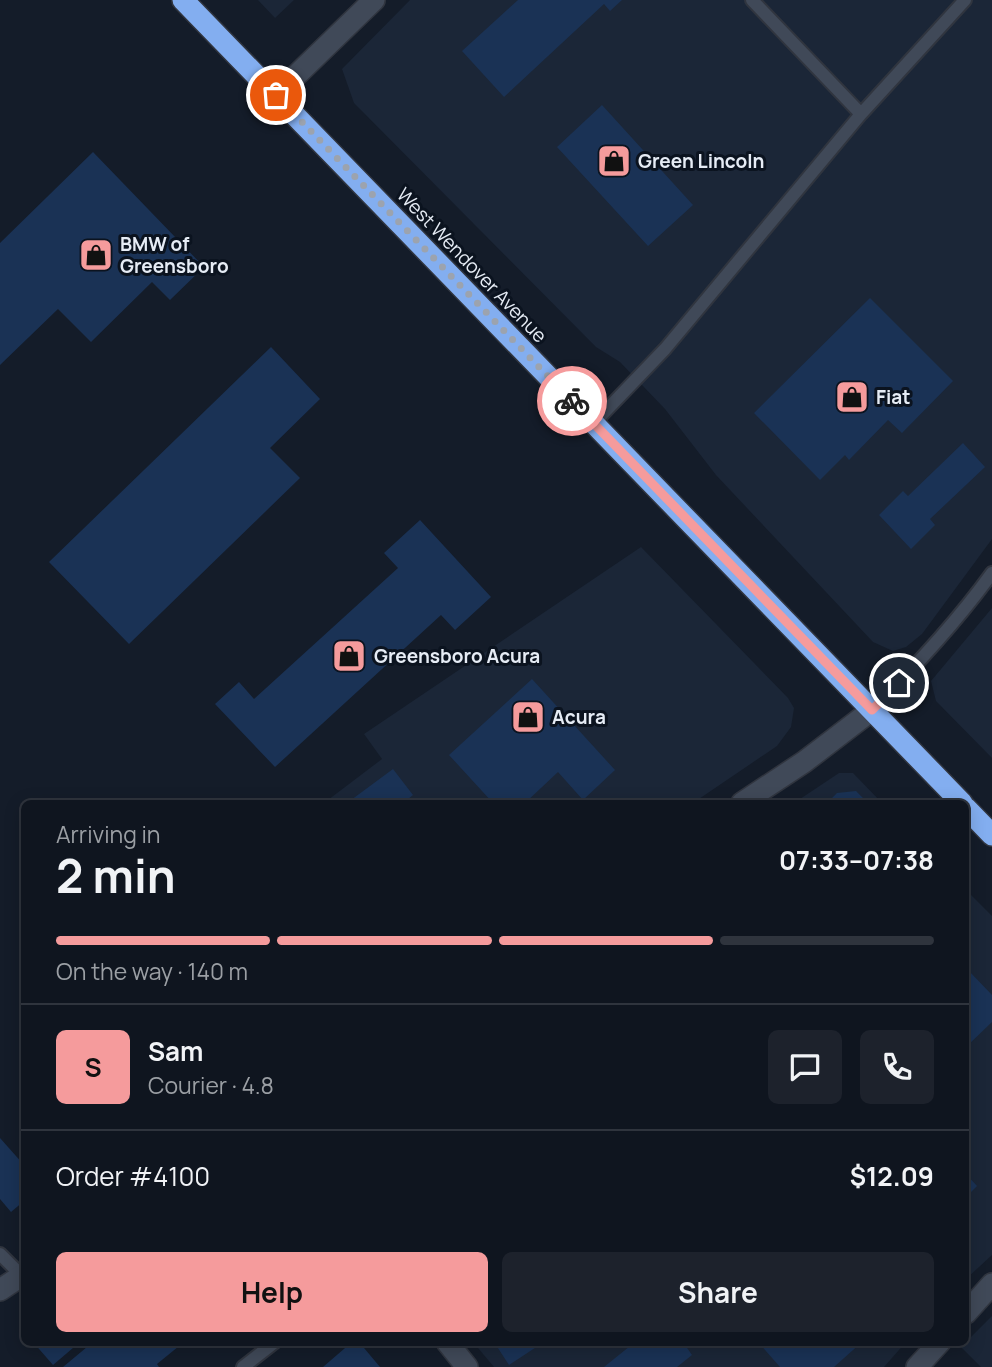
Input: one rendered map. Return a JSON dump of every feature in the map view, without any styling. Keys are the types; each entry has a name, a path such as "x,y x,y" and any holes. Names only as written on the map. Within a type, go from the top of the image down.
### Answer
{"highway":[{"name":"West Wendover Avenue","path":"183,0 959,800"},
{"path":"969,811 992,835"}],"street":[{"path":"276,95 374,0"},
{"path":"747,800 804,762 872,710"},
{"path":"0,1290 21,1276"},
{"path":"969,1310 992,1283"},
{"path":"450,1346 467,1367"},
{"path":"917,1367 936,1346"}],"lane":[{"path":"752,0 861,114"},
{"path":"594,423 666,349 861,114 965,0"},
{"path":"872,710 913,670 992,573"},
{"path":"0,1254 21,1273"},
{"path":"243,1367 270,1346"}],"shaded area":[{"path":"258,0 294,0 275,18"},
{"path":"410,0 992,0 992,539 922,634 906,647 893,651 873,642 716,475 665,409 620,362 596,347 354,103 342,69"},
{"path":"641,547 788,698 794,708 791,727 777,746 697,800 328,800 382,759 364,734"},
{"path":"992,608 992,758 936,701 931,681"},
{"path":"839,773 853,773 879,800 798,800"},
{"path":"969,893 992,916 992,1255 969,1276"},
{"path":"992,1316 992,1367 981,1367 961,1347 969,1346 969,1339"},
{"path":"476,1346 902,1346 884,1367 494,1367"}],"building":[{"path":"518,0 622,0 610,11 604,4 504,97 462,51"},
{"path":"602,105 693,205 648,246 557,147"},
{"name":"BMW of Greensboro","path":"93,152 204,267 170,300 152,282 91,342 58,309 0,365 0,243"},
{"path":"870,298 953,381 902,433 888,420 849,460 845,455 820,480 754,413"},
{"path":"271,347 320,399 270,448 300,478 129,644 49,562"},
{"path":"963,443 985,467 930,519 935,525 911,549 879,515 903,491 908,496"},
{"name":"Greensboro Acura","path":"420,520 491,597 455,630 441,615 275,767 215,704 239,682 254,699 398,568 384,553"},
{"name":"Acura","path":"532,679 615,770 583,800 558,772 528,800 490,800 449,755"},
{"path":"393,769 413,795 407,800 351,800"},
{"path":"856,791 865,800 830,800 837,793"},
{"path":"969,971 992,995 992,1022 969,1044"},
{"path":"0,1138 21,1162 21,1204 11,1212 0,1199"},
{"path":"969,1177 977,1186 969,1194"},
{"path":"36,1346 75,1346 53,1365"},
{"path":"88,1346 179,1346 157,1364 159,1367 63,1367"},
{"path":"347,1346 362,1346 380,1367 323,1367"},
{"path":"497,1346 538,1346 509,1365"},
{"path":"630,1346 686,1346 692,1355 677,1367 604,1367"},
{"path":"762,1346 858,1346 834,1367 780,1367"}],"way so far":[{"path":"276,95 572,401"}],"place":[{"name":"Green Lincoln","path":"614,161"},
{"name":"BMW of Greensboro","path":"96,255"},
{"name":"Fiat","path":"852,397"},
{"name":"Greensboro Acura","path":"349,656"},
{"name":"Acura","path":"528,717"}],"route":[{"path":"572,401 872,710 899,683"}]}
